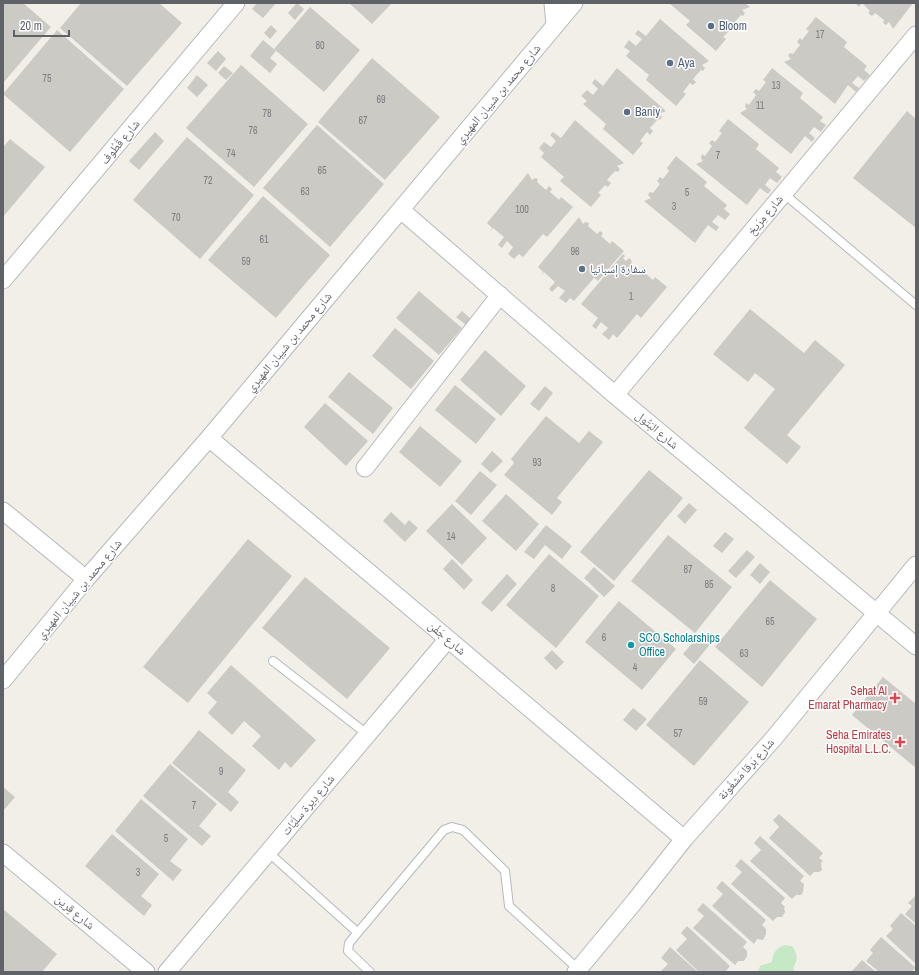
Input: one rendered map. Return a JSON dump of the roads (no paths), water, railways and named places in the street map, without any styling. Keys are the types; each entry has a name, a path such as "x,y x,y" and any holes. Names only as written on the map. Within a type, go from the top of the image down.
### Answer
{"street":[{"name":"شارع قُطُوف","path":"3,280 236,3"},
{"path":"553,3 555,25"},
{"name":"شارع محمد بن شيبان المهيري","path":"3,680 86,579 209,438 574,3"},
{"name":"شارع مِرَيخ","path":"615,395 916,35"},
{"name":"شارع البَتُول","path":"401,210 615,395 916,646"},
{"path":"365,468 500,295"},
{"name":"شارع جَفْن","path":"209,438 684,839"},
{"path":"3,510 86,579"},
{"name":"شارع بَرقا مَشغُونة","path":"577,971 684,839 774,738 916,565"},
{"name":"شارع دِيرة سلَيَّات","path":"168,972 448,639"},
{"name":"شارع قِرين","path":"3,853 146,972"}],"lane":[{"path":"783,193 916,305"},
{"path":"273,661 367,734"},
{"path":"370,972 348,951 349,943 444,830 452,827 462,830 505,871 509,906 577,971"},
{"path":"268,852 357,932"}],"place":[{"name":"Bloom","path":"711,26"},
{"name":"Aya","path":"670,63"},
{"name":"Baniy","path":"627,112"},
{"name":"سفارة إسبانيا","path":"582,269"},
{"name":"SCO Scholarships Office","path":"631,645"},
{"name":"Sehat Al Emarat Pharmacy","path":"895,698"},
{"name":"Seha Emirates Hospital L.L.C.","path":"900,742"}]}
